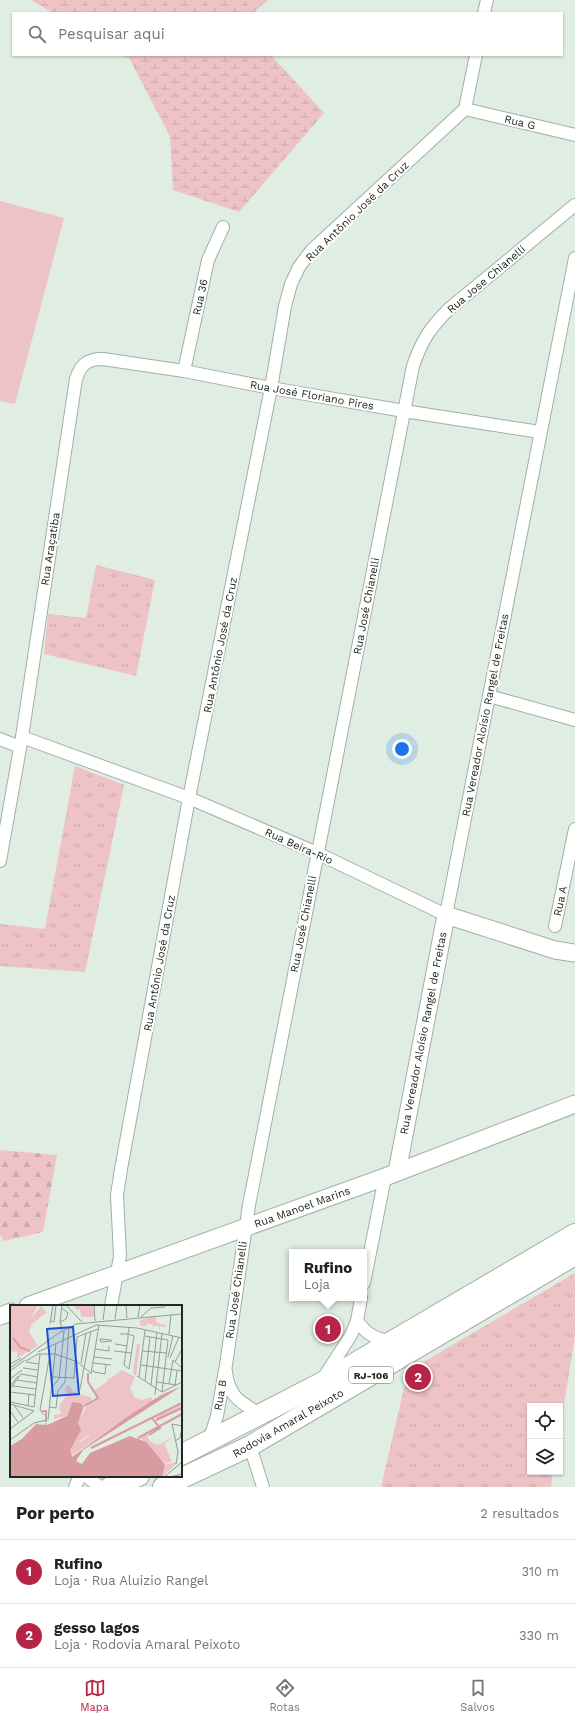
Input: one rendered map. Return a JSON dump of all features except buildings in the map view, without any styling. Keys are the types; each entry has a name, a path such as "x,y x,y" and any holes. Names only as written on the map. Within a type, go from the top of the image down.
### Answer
{"highway":[{"name":"Rodovia Amaral Peixoto","path":"182,1454 321,1383 575,1234"},
{"name":"Rodovia Amaral Peixoto","path":"163,1487 250,1446 575,1255"},
{"path":"110,1487 136,1477"}],"main road":[{"name":"Rua Beira-Rio","path":"446,915 555,950 575,954"},
{"name":"Rua Vereador Aloísio Rangel de Freitas","path":"391,1174 446,915"},
{"name":"Rua Manoel Marins","path":"31,1305 117,1275 391,1174 575,1104"},
{"path":"0,1316 10,1312"}],"street":[{"path":"484,12 487,0"},
{"path":"465,109 476,56"},
{"name":"Rua G","path":"465,109 575,135"},
{"name":"Rua Antônio José da Cruz","path":"111,1305 117,1275 120,1246 117,1195 189,798 271,388 285,306 291,284 299,267 311,251 465,109"},
{"name":"Rua Jose Chianelli","path":"413,366 420,344 449,309 575,205"},
{"name":"Rua 36","path":"184,371 208,260 223,227"},
{"name":"Rua Vereador Aloísio Rangel de Freitas","path":"446,915 575,258"},
{"name":"Rua José Floriano Pires","path":"84,362 93,359 103,359 184,371 404,411 540,432"},
{"name":"Rua Araçatiba","path":"21,742 76,379 79,369 84,362"},
{"name":"Rua José Chianelli","path":"226,1365 245,1227 413,366"},
{"path":"489,696 575,720"},
{"name":"Rua Beira-Rio","path":"0,739 21,742 189,798 317,853 446,915"},
{"path":"0,861 21,742"},
{"name":"Rua A","path":"555,926 575,829"},
{"path":"367,1271 391,1174"},
{"path":"321,1383 351,1335 357,1321 360,1301"},
{"path":"357,1321 367,1334 392,1342"},
{"name":"Rua B","path":"226,1365 227,1380 234,1397 261,1415"},
{"name":"Rua B","path":"209,1441 217,1416 226,1365"},
{"path":"250,1446 263,1487"},
{"path":"75,1487 80,1477"},
{"path":"87,1477 100,1487"}],"green space":[{"path":"31,0 268,0 254,12 51,12"},
{"path":"125,56 272,56 324,113 239,212 173,190 170,136 129,58"},
{"path":"0,201 64,218 15,404 0,401"},
{"path":"96,565 155,580 136,676 44,654 48,614 86,618"},
{"path":"75,766 124,785 85,972 0,966 0,924 45,929"},
{"path":"0,1150 57,1155 43,1232 4,1241 0,1235"},
{"path":"575,1273 575,1336 563,1410 563,1403 527,1403 527,1475 553,1475 551,1487 381,1487 408,1371"}],"place":[{"name":"Rufino","path":"328,1329"},
{"name":"gesso lagos","path":"418,1377"}]}
